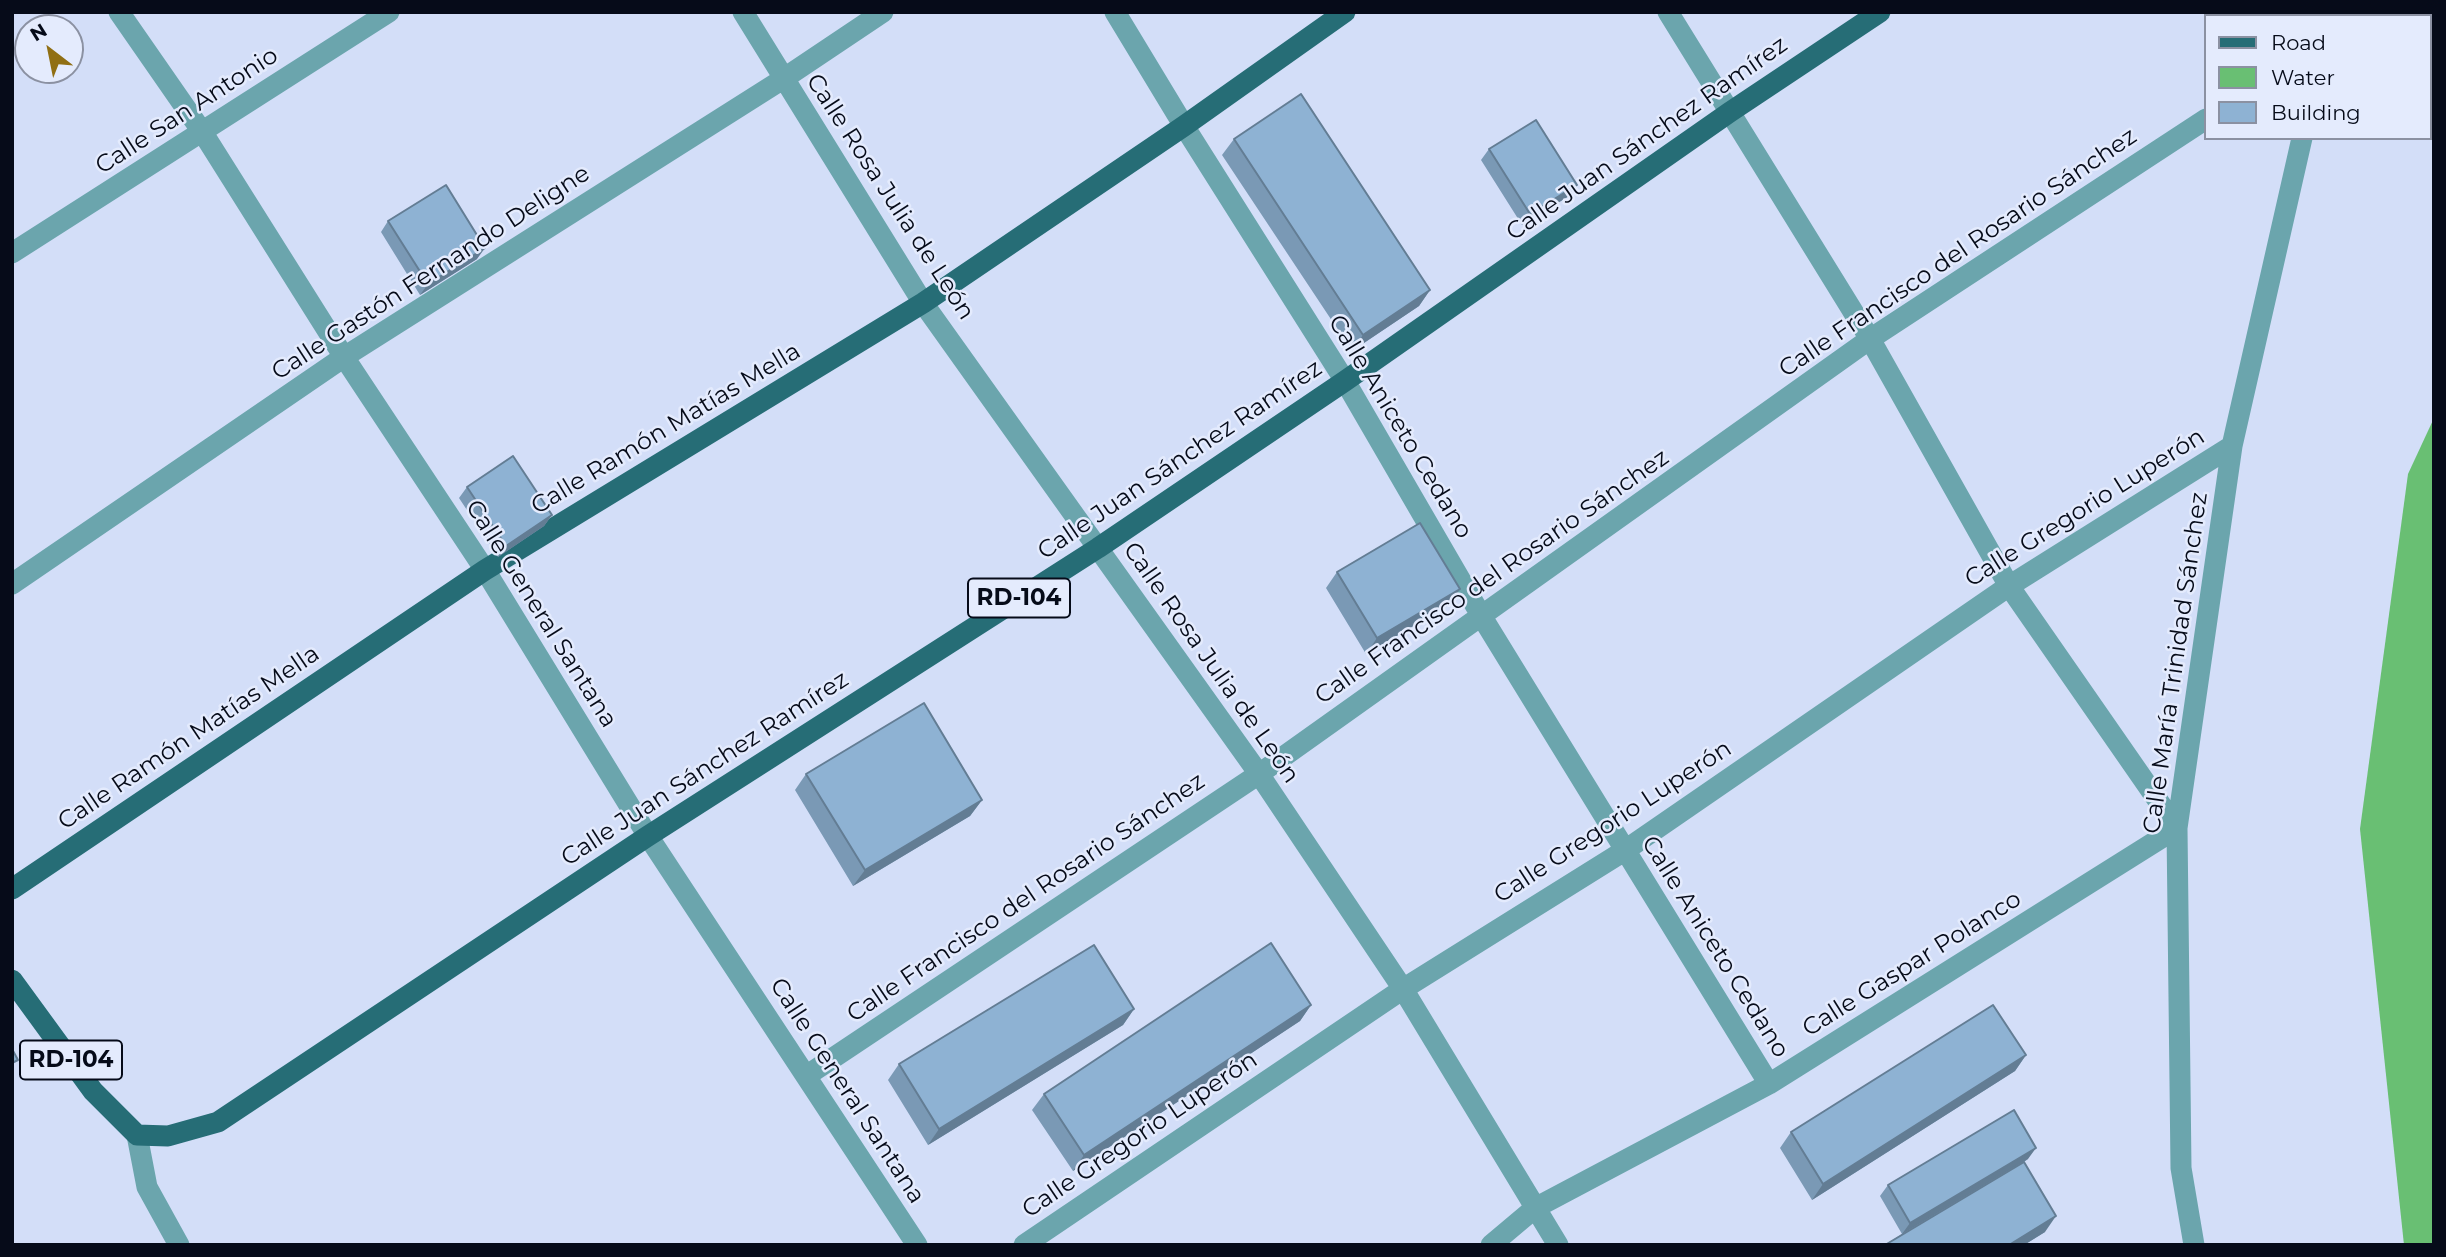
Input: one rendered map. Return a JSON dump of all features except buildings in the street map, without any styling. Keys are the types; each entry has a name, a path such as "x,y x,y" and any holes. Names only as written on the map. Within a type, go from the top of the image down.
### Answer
{"main road":[{"name":"Calle Ramón Matías Mella","path":"12,889 485,570 923,303 1184,126 1345,12"},
{"name":"Calle Juan Sánchez Ramírez","path":"137,1135 168,1136 218,1122 648,836 1098,548 1345,381 1730,112 1880,12"},
{"name":"RD-104","path":"12,980 93,1091 137,1135"}],"street":[{"name":"Calle General Santana","path":"119,12 203,133 344,357 485,570 648,836 917,1245"},
{"name":"Calle San Antonio","path":"12,253 390,12"},
{"name":"Calle Rosa Julia de León","path":"743,12 923,303 1259,774 1403,989 1558,1245"},
{"name":"Calle Gastón Fernando Deligne","path":"12,584 344,357 783,79 883,12"},
{"name":"Calle Aniceto Cedano","path":"1115,12 1345,381 1482,617 1769,1084"},
{"path":"1668,12 1870,339 2008,586 2177,828"},
{"name":"Calle Francisco del Rosario Sánchez","path":"806,1076 1259,774 1870,339 2204,120"},
{"name":"Calle María Trinidad Sánchez","path":"2194,1245 2181,1168 2177,828 2232,446 2302,140"},
{"name":"Calle Gregorio Luperón","path":"1024,1245 1403,989 1624,850 2008,586 2232,446"},
{"name":"Calle Gaspar Polanco","path":"1491,1245 1535,1208 1769,1084 2177,828"},
{"path":"137,1135 147,1187 179,1245"}],"water":[{"path":"2434,418 2434,1245 2404,1245 2360,829 2408,474"}]}
